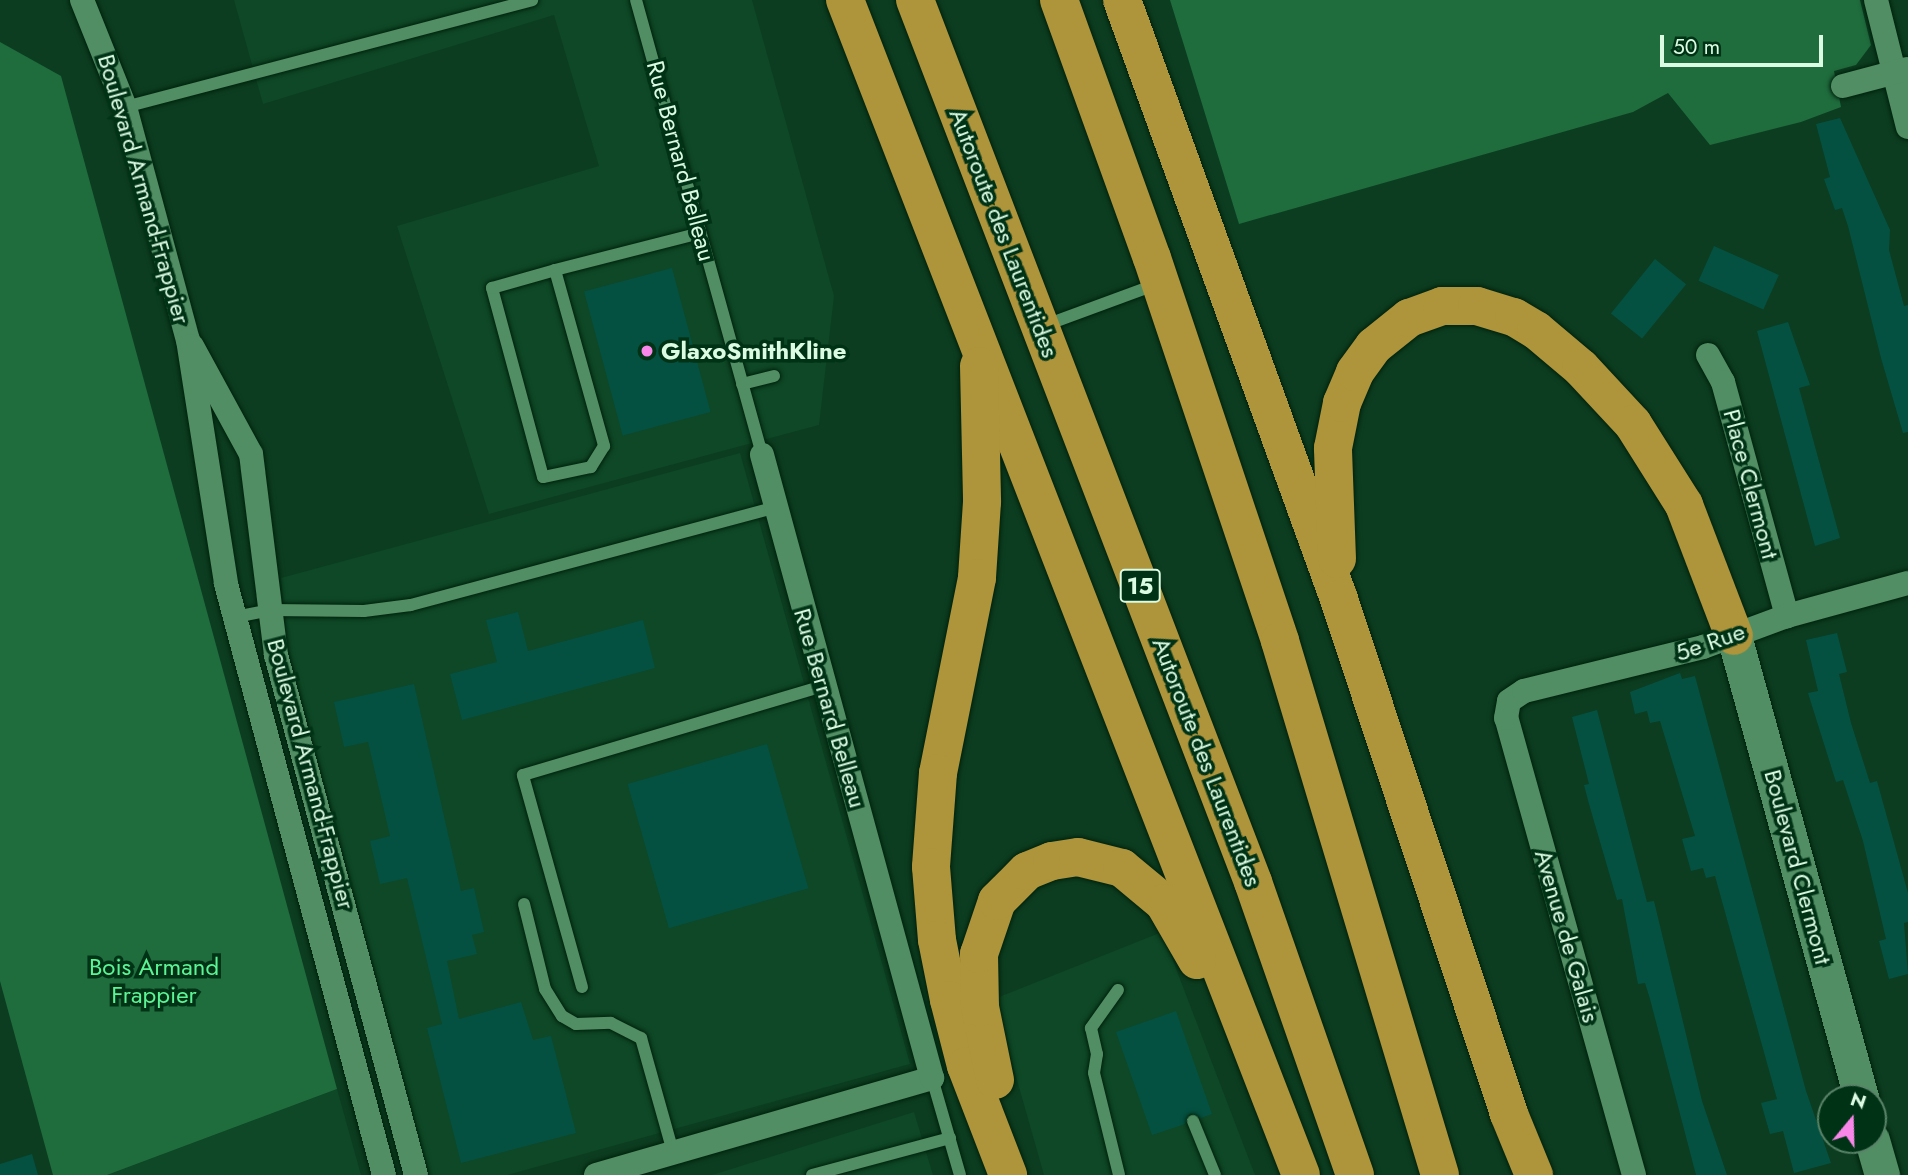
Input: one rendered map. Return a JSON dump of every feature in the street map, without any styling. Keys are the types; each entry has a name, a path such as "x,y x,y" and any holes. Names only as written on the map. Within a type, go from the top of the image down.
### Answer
{"highway":[{"path":"845,0 1301,1175"},
{"name":"Autoroute des Laurentides","path":"915,0 1253,882 1355,1175"},
{"path":"1059,0 1161,283 1308,731 1440,1175"},
{"path":"1122,0 1176,142 1339,599 1509,1114 1534,1175"},
{"path":"1145,0 1176,142"},
{"path":"1339,599 1333,457 1350,382 1374,346 1409,318 1442,306 1477,306 1514,317 1536,330 1590,377 1633,424 1684,505 1734,636"},
{"path":"979,343 979,555 935,793 932,878 948,1000 967,1066 1011,1175"},
{"path":"1011,1175 982,1018 979,954 988,919 1008,887 1027,872 1061,859 1087,858 1115,865 1164,903 1286,1136"},
{"path":"1509,1114 1524,1175"}],"street":[{"name":"Boulevard Armand-Frappier","path":"82,0 125,107 188,340 221,556 235,617 384,1175"},
{"path":"1876,0 1901,71 1908,127"},
{"path":"1843,86 1901,71"},
{"name":"Boulevard Armand-Frappier","path":"188,340 251,454 276,655 416,1175"},
{"name":"Place Clermont","path":"1707,355 1723,382 1787,616"},
{"name":"Rue Bernard Belleau","path":"762,455 774,508 932,1078"},
{"name":"5e Rue","path":"1511,698 1564,679 1639,665 1734,636 1787,616 1908,583"},
{"name":"Boulevard Clermont","path":"1734,636 1857,1084"},
{"name":"Avenue de Galais","path":"1511,698 1506,718 1634,1175"},
{"path":"596,1175 932,1078"},
{"path":"1876,1154 1882,1175"}],"lane":[{"path":"125,107 532,0"},
{"name":"Rue Bernard Belleau","path":"636,0 762,455"},
{"path":"555,270 604,446 591,467 543,477 492,288 555,270 700,233"},
{"path":"1040,327 1161,283"},
{"path":"742,384 774,376"},
{"path":"235,617 271,610 365,611 411,606 774,508"},
{"path":"582,988 523,775 824,685"},
{"path":"524,904 545,989 562,1016 576,1024 611,1023 641,1038 673,1152"},
{"path":"1118,990 1091,1028 1097,1054 1094,1073 1119,1175"},
{"path":"932,1078 960,1175"},
{"path":"1193,1121 1215,1175"},
{"path":"813,1175 950,1138"}],"shaded area":[{"path":"234,0 752,0 834,296 819,425 489,514 397,226 599,166 554,15 263,104"},
{"path":"740,453 910,1064 507,1175 428,1175 288,655 281,578"},
{"path":"1162,932 1255,1175 1044,1175 994,999"},
{"path":"337,1089 361,1175 107,1175"},
{"path":"914,1112 933,1175 712,1175"}],"green space":[{"path":"1170,0 1860,0 1871,45 1856,65 1834,71 1841,107 1801,122 1710,145 1668,93 1633,112 1239,224"},
{"name":"Bois Armand Frappier","path":"0,42 61,76 337,1089 107,1175 53,1175 0,981"}],"building":[{"path":"1840,118 1890,230 1889,250 1904,306 1908,305 1908,432 1903,433 1881,358 1848,226 1842,208 1835,210 1824,179 1830,177 1816,124"},
{"path":"1714,246 1779,275 1763,310 1699,281"},
{"path":"1655,259 1686,284 1642,339 1611,313"},
{"name":"GlaxoSmithKline","path":"672,268 711,412 623,435 584,292"},
{"path":"1788,322 1810,385 1799,388 1840,538 1815,546 1757,331"},
{"path":"518,612 528,651 643,620 655,668 462,720 450,674 497,662 486,620"},
{"path":"1837,633 1847,672 1839,674 1851,723 1870,783 1877,781 1908,893 1908,922 1904,923 1908,974 1889,979 1879,941 1886,939 1863,841 1843,780 1836,782 1808,693 1818,691 1806,640"},
{"path":"1680,673 1682,679 1695,676 1806,1091 1817,1123 1817,1154 1828,1154 1831,1163 1794,1173 1783,1131 1770,1134 1761,1103 1777,1099 1715,876 1706,878 1703,868 1691,871 1682,839 1695,836 1660,721 1650,723 1647,711 1635,714 1630,692"},
{"path":"414,684 461,891 474,888 484,932 472,935 477,954 447,961 459,1019 521,1002 533,1040 551,1036 576,1133 461,1163 427,1028 442,1024 407,878 380,884 370,841 390,836 368,742 344,747 334,702"},
{"path":"1597,710 1647,902 1654,901 1702,1101 1727,1175 1696,1175 1650,999 1645,983 1638,984 1622,899 1617,900 1589,804 1584,785 1589,784 1572,717"},
{"path":"767,744 808,888 669,928 628,784"},
{"path":"1176,1011 1212,1114 1201,1118 1190,1113 1185,1124 1152,1135 1116,1032"},
{"path":"32,1154 38,1175 0,1175 0,1164"}],"place":[{"name":"GlaxoSmithKline","path":"647,351"}]}
